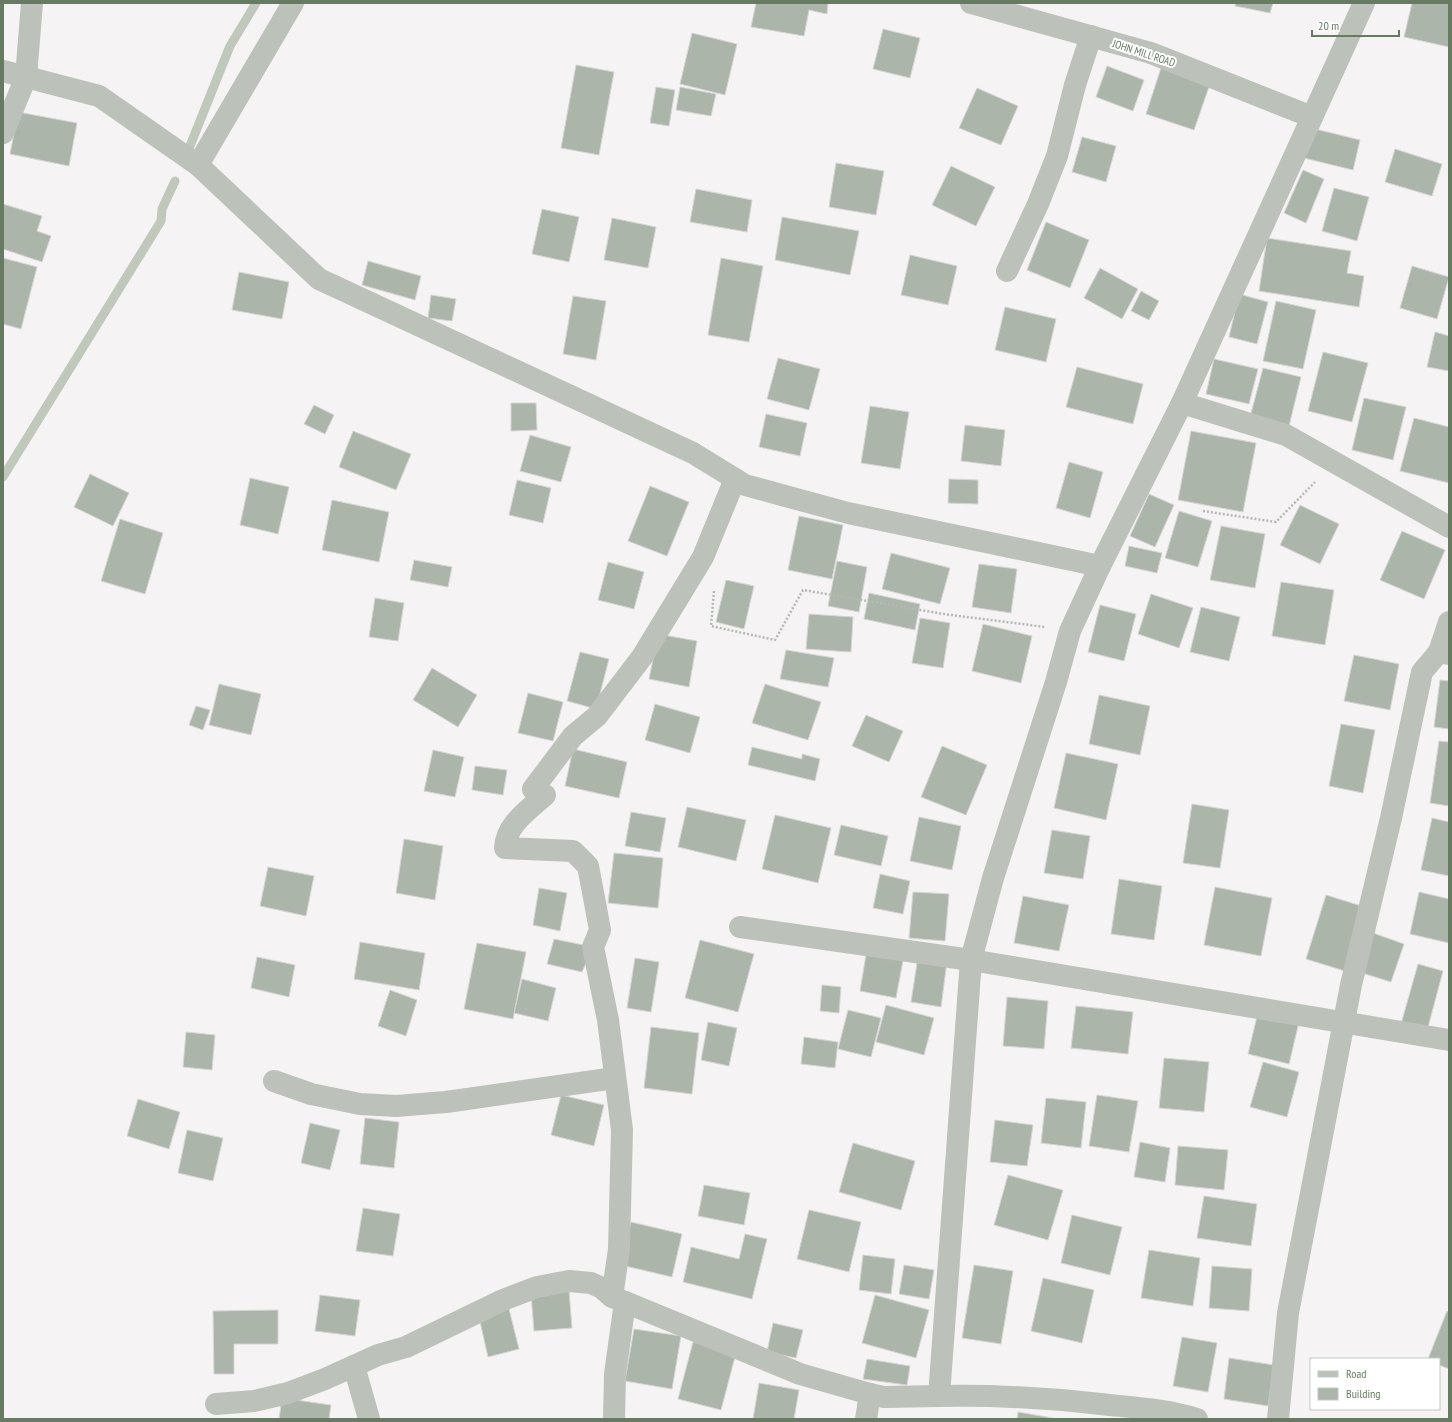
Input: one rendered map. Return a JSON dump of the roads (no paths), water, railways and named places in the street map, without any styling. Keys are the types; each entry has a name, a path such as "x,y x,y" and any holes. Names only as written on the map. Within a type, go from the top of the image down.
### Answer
{"street":[{"path":"3,133 26,77 32,3"},
{"path":"198,165 293,3"},
{"name":"JOHN MILL ROAD","path":"971,3 1151,53 1312,117"},
{"path":"940,1396 971,960 993,878 1056,682 1070,631 1100,566 1182,403 1364,3"},
{"path":"1007,271 1038,204 1057,156 1075,84 1091,36"},
{"path":"3,71 99,96 198,165 319,279 693,453 745,485 848,513 1100,566"},
{"path":"1182,403 1286,435 1449,527"},
{"path":"614,1419 622,1130 608,1020 593,948 600,930 588,866 573,851 537,848 511,850 505,848 505,839 515,822 545,795 533,789 573,736 597,716 642,657 703,557 735,479"},
{"path":"1278,1419 1288,1313 1352,985 1391,818 1422,672 1444,653 1449,622"},
{"path":"740,927 971,960 1449,1040"},
{"path":"274,1081 325,1097 360,1104 396,1106 446,1102 615,1078"},
{"path":"216,1404 254,1401 288,1393 378,1355 406,1348 504,1300 537,1287 569,1281 591,1283 602,1288 618,1300 800,1374 870,1394 884,1397 989,1395 1065,1400 1174,1412 1197,1419"},
{"path":"354,1366 369,1419"},
{"path":"866,1419 870,1394"}],"waterway":[{"path":"190,146 230,46 256,3"},
{"path":"3,477 161,221 162,209 175,181"}]}
